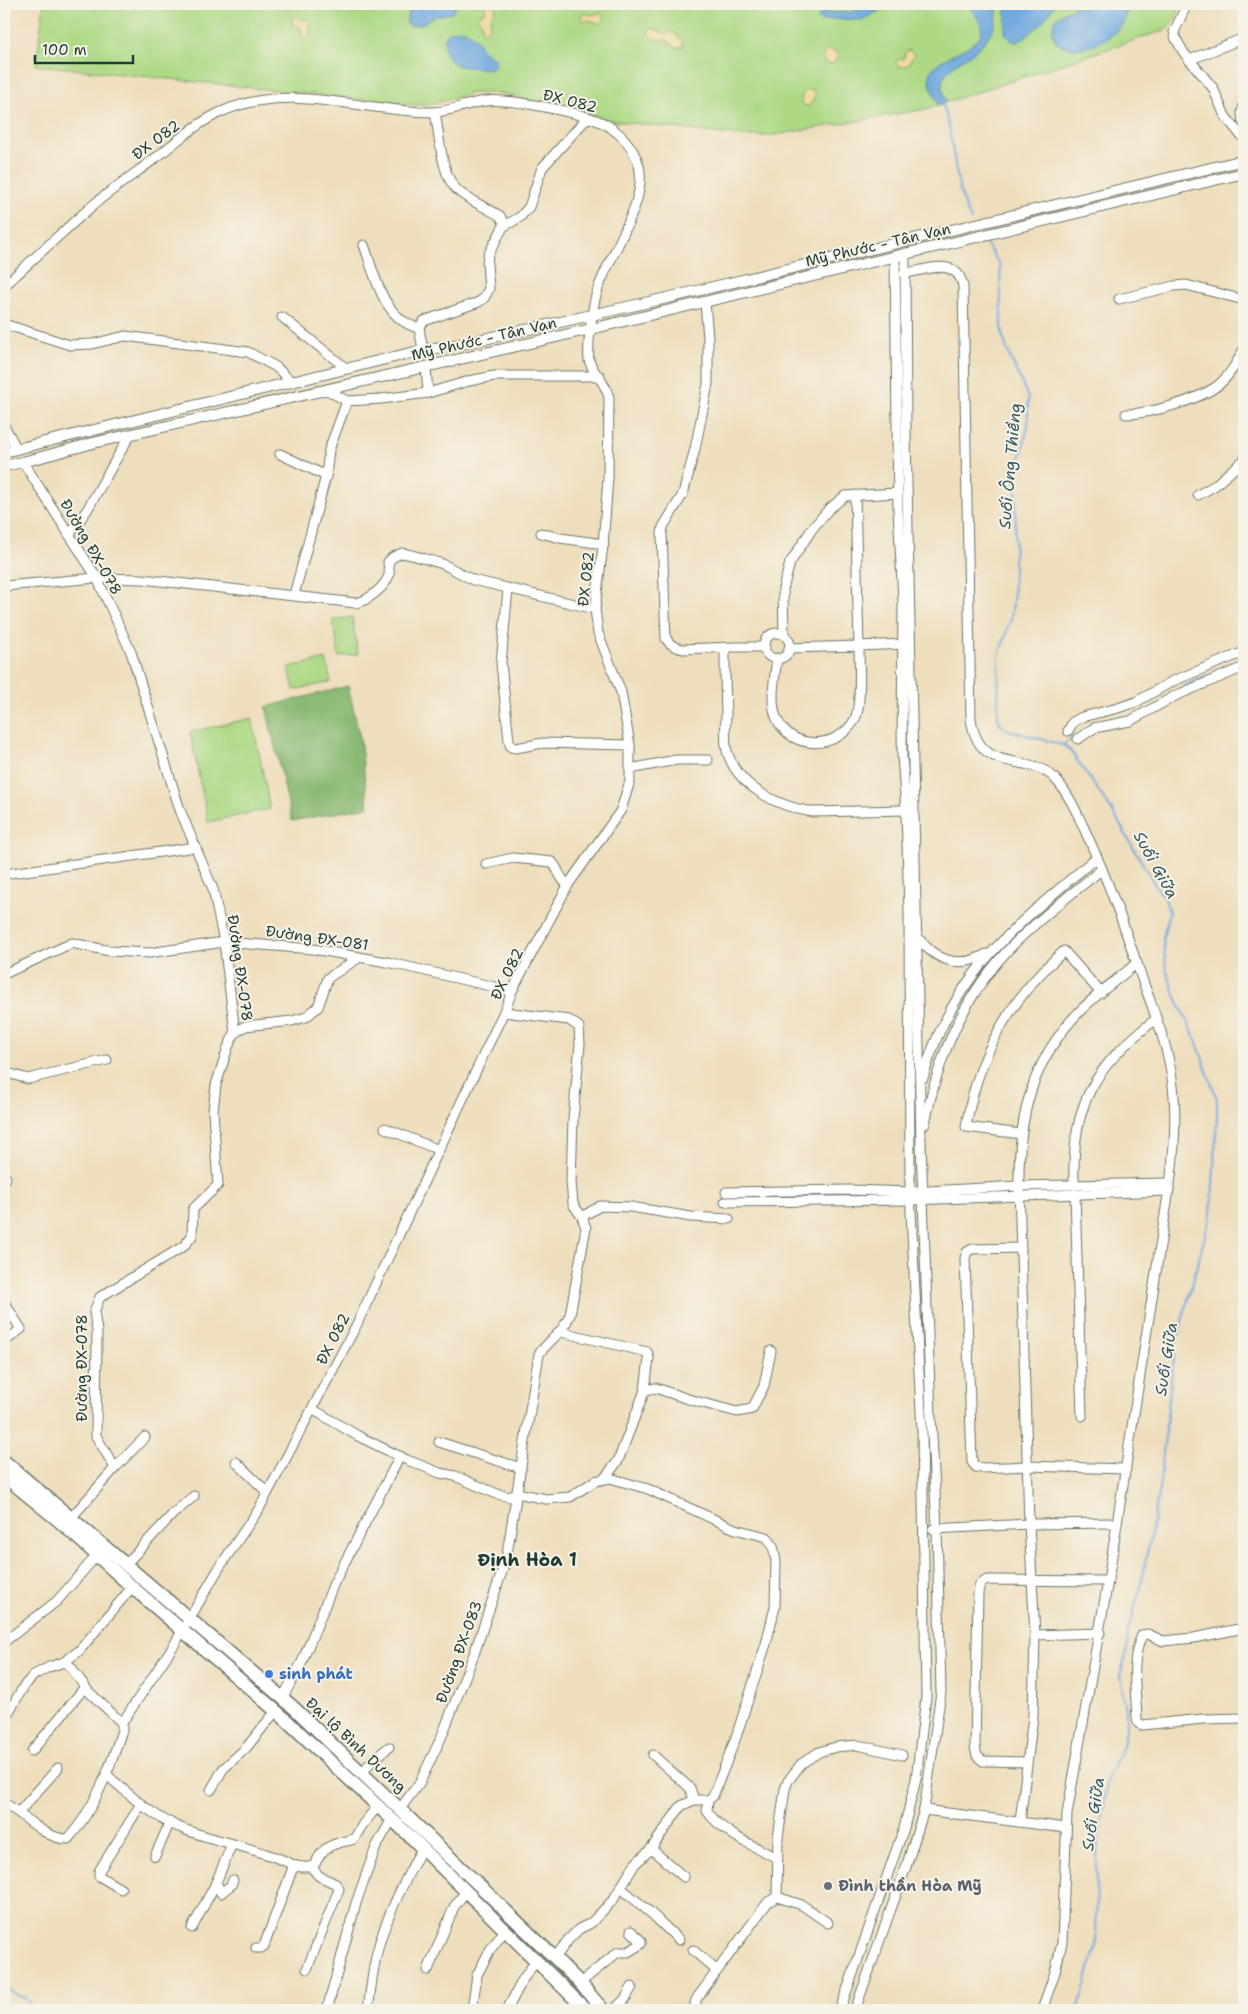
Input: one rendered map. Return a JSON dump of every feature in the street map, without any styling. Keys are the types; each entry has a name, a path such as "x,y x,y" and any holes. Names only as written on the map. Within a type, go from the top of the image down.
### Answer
{"highway":[{"name":"Đại lộ Bình Dương","path":"4,1462 125,1565 276,1711 392,1819 586,2010"},
{"name":"Đại lộ Bình Dương","path":"4,1476 132,1587 186,1625 282,1699 556,1958 603,2010"}],"main road":[{"name":"Mỹ Phước - Tân Vạn","path":"4,452 423,350 462,344 558,321 593,315 1244,160"},
{"name":"Mỹ Phước - Tân Vạn","path":"4,466 130,435 591,330 1244,172"}],"street":[{"path":"1187,4 1174,32 1176,39 1189,60 1213,88 1225,116 1244,139"},
{"path":"1189,60 1244,38"},
{"name":"ĐX 082","path":"4,286 97,202 203,122 231,108 262,100 284,98 435,112 487,101 519,102 588,118 606,125 631,148 639,164 639,193 628,225 605,270 596,294 589,361 608,390 609,398 608,478 604,544 595,609 598,633 621,692 630,745 630,781 621,810 568,886 512,991 440,1150 355,1328 267,1492 186,1625 122,1723 122,1730 107,1775 78,1828 68,1839 57,1839 19,1812"},
{"path":"1232,126 1244,122 1242,112 1244,106"},
{"path":"435,112 446,172 450,181 457,190 500,216 504,222 504,227"},
{"path":"419,328 427,319 479,302 484,298 489,289 488,256 504,227 520,217 529,207 535,196 537,179 542,168 588,118"},
{"path":"364,245 386,302 400,321 409,326 419,328"},
{"path":"840,2010 904,1828 916,1779 927,1688 921,1422 910,1196 909,911 906,810 902,756 906,644 898,493 902,435 904,274 900,254"},
{"path":"855,2010 906,1867 924,1810 941,1692 937,1529 921,1144 917,936 906,644 900,254"},
{"path":"904,274 946,267 958,275 963,286 971,719 974,733 980,745 996,758 1009,763 1035,766 1054,777 1069,797 1102,869 1137,963 1170,1063 1174,1090 1174,1142 1169,1187 1100,1633 1066,1828 1062,1942 1056,1968 1042,2010"},
{"path":"1119,299 1186,285 1244,300"},
{"path":"704,302 708,338 708,384 695,449 683,494 663,527 666,639 669,644 683,649 764,647"},
{"path":"282,317 347,369"},
{"path":"4,324 70,344 92,344 125,336 248,352 276,367 292,382"},
{"path":"419,328 423,350"},
{"path":"1126,414 1163,408 1207,393 1219,385 1232,371 1244,349"},
{"path":"426,367 428,392"},
{"path":"326,390 347,401 381,399 428,392 494,376 600,376"},
{"path":"294,595 326,476 329,450 347,401"},
{"path":"4,426 17,449"},
{"path":"69,535 87,510 130,435"},
{"path":"280,454 326,476"},
{"path":"1198,495 1214,486 1244,460"},
{"name":"Đường ĐX-078","path":"23,462 97,578 131,652 180,810 213,889 224,942 235,1032 228,1046 216,1085 213,1111 218,1185 193,1208 192,1236 184,1246 100,1297 96,1304 94,1312 97,1331 96,1436 115,1468"},
{"path":"784,635 782,589 790,563 812,529 828,510 845,496 898,493"},
{"path":"777,658 773,692 776,717 780,724 796,739 806,742 826,742 844,732 855,718 858,708 859,646 855,495"},
{"path":"541,533 560,538 604,544"},
{"path":"4,586 97,578 142,579 364,602 389,575 388,562 393,557 402,553 443,564 473,580 595,609"},
{"path":"508,589 501,663 508,741 511,747 516,748 543,743 630,745"},
{"path":"777,633 784,635 788,640 789,648 784,656 777,658 770,656 764,647 766,640 770,635 777,633"},
{"path":"789,648 906,644"},
{"path":"725,648 726,745 732,762 747,782 769,798 790,808 801,810 813,812 906,810"},
{"path":"1068,731 1073,722 1082,717 1136,702 1173,681 1244,652"},
{"path":"1078,739 1094,728 1130,721 1175,696 1244,667"},
{"path":"630,769 676,760 708,760"},
{"path":"4,874 196,847"},
{"path":"486,864 513,858 552,862 562,881 568,886"},
{"path":"920,1086 935,1041 951,1007 971,976 994,948 1020,922 1097,858"},
{"path":"921,1144 930,1096 940,1062 954,1029 971,998 992,969 1015,943 1102,869"},
{"path":"917,936 934,954 953,962 977,959 994,948"},
{"name":"Đường ĐX-081","path":"4,974 72,943 110,951 149,953 224,942 313,949 360,957 512,991"},
{"path":"1020,1134 966,1127 980,1070 998,1030 1032,982 1064,952 1100,993"},
{"path":"235,1032 245,1026 292,1021 306,1017 318,1007 328,978 360,957"},
{"path":"1020,1822 1033,1716 1034,1635 1021,1248 1020,1134 1030,1092 1049,1051 1072,1020 1100,993 1137,963"},
{"path":"504,1012 568,1020 579,1027 580,1044 570,1181 573,1204 582,1217 586,1228 570,1315 561,1332 647,1352 648,1358 646,1390 618,1461 604,1479"},
{"path":"1082,1416 1074,1190 1076,1135 1089,1093 1101,1071 1117,1052 1156,1019"},
{"path":"4,1072 28,1079 107,1060"},
{"path":"385,1128 440,1150"},
{"path":"725,1197 851,1190 910,1196 1020,1186 1074,1190"},
{"path":"924,1195 1020,1197 1074,1190 1169,1187"},
{"path":"582,1217 600,1206 632,1207 692,1217 729,1219"},
{"path":"1021,1248 972,1249 967,1252 965,1258 972,1462 976,1467 982,1468 1028,1466 1126,1469"},
{"path":"4,1302 21,1329 4,1342"},
{"name":"Đường ĐX-083","path":"400,1809 420,1782 441,1738 471,1661 506,1560 534,1375 539,1354 546,1344 561,1332"},
{"path":"646,1390 656,1388 737,1412 752,1409 764,1386 771,1351"},
{"path":"312,1409 400,1456 497,1494 510,1497 517,1493 546,1498 570,1497 595,1480 610,1478 648,1489 735,1529 766,1538 773,1546 776,1561 775,1607 766,1644 735,1740 713,1796 708,1800 694,1800 682,1806 651,1849 635,1864 614,1900 591,1923 580,1929 568,1940 556,1958"},
{"path":"71,1518 145,1437"},
{"path":"439,1442 521,1468"},
{"path":"282,1699 302,1662 334,1583 400,1456"},
{"path":"236,1462 267,1492"},
{"path":"125,1565 173,1514 194,1496"},
{"path":"924,1529 1029,1524 1117,1523"},
{"path":"4,1642 57,1600 97,1555"},
{"path":"1027,1762 983,1761 977,1756 975,1747 978,1593 980,1584 987,1580 1108,1581"},
{"path":"4,1720 24,1686 34,1675 64,1662 79,1651 132,1587"},
{"path":"1244,1628 1194,1638 1163,1641 1144,1634 1139,1643 1134,1682 1137,1719 1138,1723 1142,1725 1203,1719 1244,1718"},
{"path":"1034,1635 1100,1633"},
{"path":"64,1662 70,1666 85,1686 122,1723"},
{"path":"32,1751 85,1686"},
{"path":"211,1790 223,1769 246,1748 276,1711"},
{"path":"777,1898 777,1858 785,1789 788,1781 801,1764 819,1752 836,1747 857,1745 902,1754"},
{"path":"362,1773 372,1761 389,1747"},
{"path":"653,1755 690,1788 694,1800"},
{"path":"4,1803 19,1812 58,1768"},
{"path":"107,1775 154,1814 170,1822 185,1829 276,1856 296,1866 314,1866 325,1849 335,1843 354,1839 363,1824 378,1806"},
{"path":"708,1800 706,1811 719,1824 755,1847 777,1858"},
{"path":"121,1889 99,1876 99,1870 141,1804"},
{"path":"924,1810 1066,1828"},
{"path":"327,2010 356,1903 376,1847 392,1819"},
{"path":"155,1856 170,1822"},
{"path":"192,1928 216,1882 232,1844"},
{"path":"368,2010 370,1990 382,1935 406,1878 422,1848"},
{"path":"651,1849 684,1877"},
{"path":"256,1948 264,1946 292,1870 296,1866"},
{"path":"307,1969 339,1889 336,1884 319,1876 311,1867"},
{"path":"216,1882 221,1893 236,1881 226,1877 221,1871"},
{"path":"621,1888 679,1940"},
{"path":"428,1970 454,1906 466,1891"},
{"path":"698,2010 695,2003 768,1902 777,1898 802,1905 828,1923"},
{"path":"472,2010 477,1975 490,1950 505,1930"},
{"path":"580,1983 617,1953 628,1952 641,1944 641,1941 631,1932"},
{"path":"693,1950 717,1971"},
{"path":"507,2010 523,1979 536,1960"},
{"path":"614,2010 632,1987"}],"green space":[{"path":"44,4 1178,4 1179,12 1168,29 926,109 769,136 741,136 614,121 500,93 472,93 437,103 417,105 36,65"},
{"path":"352,617 358,654 339,657 333,620"},
{"path":"326,659 331,682 294,690 289,667"},
{"path":"348,686 360,738 368,807 292,821 266,707"},
{"path":"252,718 270,809 208,822 190,732"}],"sand":[{"path":"485,4 493,4 496,10 490,18 490,27 485,31 482,30 482,23 478,18 479,15 486,11"},
{"path":"584,13 591,15 600,13 603,16 603,21 599,24 590,20 583,21 581,17"},
{"path":"295,17 311,21 307,38 302,37 301,28 292,24 292,20"},
{"path":"653,28 665,34 673,33 683,41 683,46 676,48 667,40 653,39 647,33"},
{"path":"827,50 833,50 837,57 833,64 827,64 823,60 823,54"},
{"path":"910,50 914,55 909,64 903,67 897,65 896,61 904,58 905,52"},
{"path":"809,90 814,91 815,96 810,106 806,106 801,101 802,95"}],"water":[{"path":"412,4 458,4 452,13 433,17 422,24 411,26 407,24 407,18"},
{"path":"867,4 900,4 882,9 862,20 840,19 820,21 818,19 821,13 852,12"},
{"path":"965,4 996,4 997,12 994,27 980,46 946,74 942,86 947,102 939,105 931,87 930,79 935,66 977,39 981,30 978,19"},
{"path":"1006,4 1056,4 1040,25 1018,42 1012,41 1005,34"},
{"path":"1079,4 1127,4 1126,17 1119,28 1108,38 1081,48 1069,48 1059,43 1053,34 1053,26 1058,16"},
{"path":"461,29 472,35 484,51 495,58 496,62 493,67 487,69 471,68 457,65 450,60 444,47 445,38 449,32"}],"waterway":[{"name":"Suối Ông Thiềng","path":"942,102 950,131 960,192 971,220"},
{"name":"Suối Giữa","path":"983,239 1000,265 1002,334 1028,397 1028,426 1017,472 1013,602 1011,618 999,656 998,719 1001,725 1008,730 1063,745 1070,750 1111,809 1165,899 1169,912 1163,938 1166,968 1174,993 1196,1040 1217,1099 1211,1214 1177,1340 1159,1490 1141,1586 1128,1630 1127,1650 1120,1676 1126,1709 1126,1729 1124,1744 1108,1778 1097,1851 1096,1947 1078,2010"},
{"path":"1222,672 1244,661"},
{"path":"1179,690 1190,683 1216,674"},
{"path":"1063,745 1075,736"},
{"path":"4,1988 27,2000 35,2010"}],"place":[{"name":"sinh phát","path":"269,1674"},
{"name":"Đình thần Hòa Mỹ","path":"828,1886"}],"district":[{"name":"Định Hòa 1","path":"527,1560"}]}
